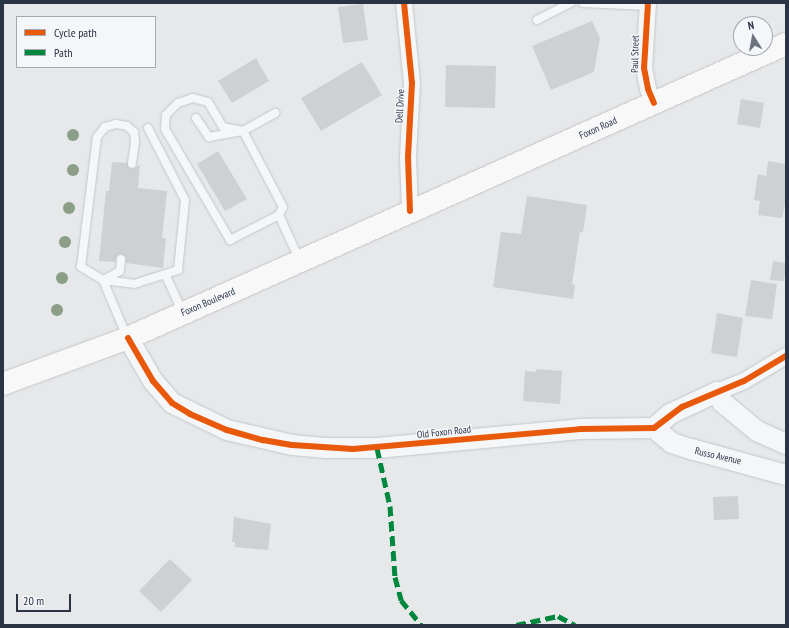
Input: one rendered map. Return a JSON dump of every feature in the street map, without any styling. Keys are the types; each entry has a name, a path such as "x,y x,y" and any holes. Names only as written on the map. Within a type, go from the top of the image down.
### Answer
{"main road":[{"name":"Foxon Road","path":"410,211 786,44"},
{"name":"Foxon Boulevard","path":"3,384 128,338 410,211"}],"street":[{"name":"Dell Drive","path":"404,3 412,83 408,157 410,211"},
{"name":"Paul Street","path":"648,4 644,68 648,89 654,103"},
{"name":"Old Foxon Road","path":"128,338 153,381 172,403 227,430 292,445 332,448 378,448 580,429 654,428"},
{"path":"654,428 670,414 744,381 786,356"},
{"path":"717,392 722,402 756,430 786,444"},
{"name":"Russo Avenue","path":"654,428 672,443 691,450 786,475"}],"lane":[{"path":"536,20 571,3"},
{"path":"583,3 648,4"},
{"path":"193,98 208,102 223,127 243,131 283,207 279,215 230,240 165,129 166,115 178,103 193,98"},
{"path":"196,118 209,137 243,131 275,113"},
{"path":"132,164 135,142 134,132 127,126 116,124 105,128 97,137 81,267 103,280 134,284 166,276 178,270 185,200 148,128"},
{"path":"279,215 300,261"},
{"path":"103,280 120,271 122,259"},
{"path":"166,276 183,313"},
{"path":"103,280 128,338"}],"building":[{"path":"363,4 368,40 343,43 338,7"},
{"path":"592,21 600,38 594,72 551,90 532,46"},
{"path":"256,58 269,81 232,103 218,81"},
{"path":"362,62 382,95 321,131 301,98"},
{"path":"446,65 496,66 495,108 445,107"},
{"path":"741,99 764,103 760,128 737,124"},
{"path":"218,151 247,199 225,211 197,164"},
{"path":"768,161 786,164 786,200 782,218 758,215 760,201 754,200 758,174 766,176"},
{"path":"112,162 127,163 132,169 140,165 138,188 167,191 162,238 166,238 163,268 126,263 126,257 122,254 117,256 115,262 99,261 106,191 109,191"},
{"path":"527,196 587,205 583,232 580,232 572,284 575,285 573,299 493,287 501,232 521,234"},
{"path":"773,261 786,263 784,281 770,280"},
{"path":"751,280 777,284 772,319 745,316"},
{"path":"717,313 743,318 737,357 711,353"},
{"path":"536,369 562,371 560,404 523,401 525,371 536,372"},
{"path":"738,496 739,519 714,520 713,497"},
{"path":"234,517 271,524 268,550 235,547 235,542 232,542"},
{"path":"170,559 192,580 161,612 139,591"}],"marked path":[{"path":"377,448 390,506 395,577 401,600 421,625"},
{"path":"516,625 558,616 575,625"}],"cycle path":[{"path":"404,3 412,83 408,157 410,211"},
{"path":"648,3 644,68 648,89 654,103"},
{"path":"128,338 153,381 172,403 190,414 227,430 263,440 292,445 353,449 580,429 654,428 682,407 744,381 786,356"}]}
